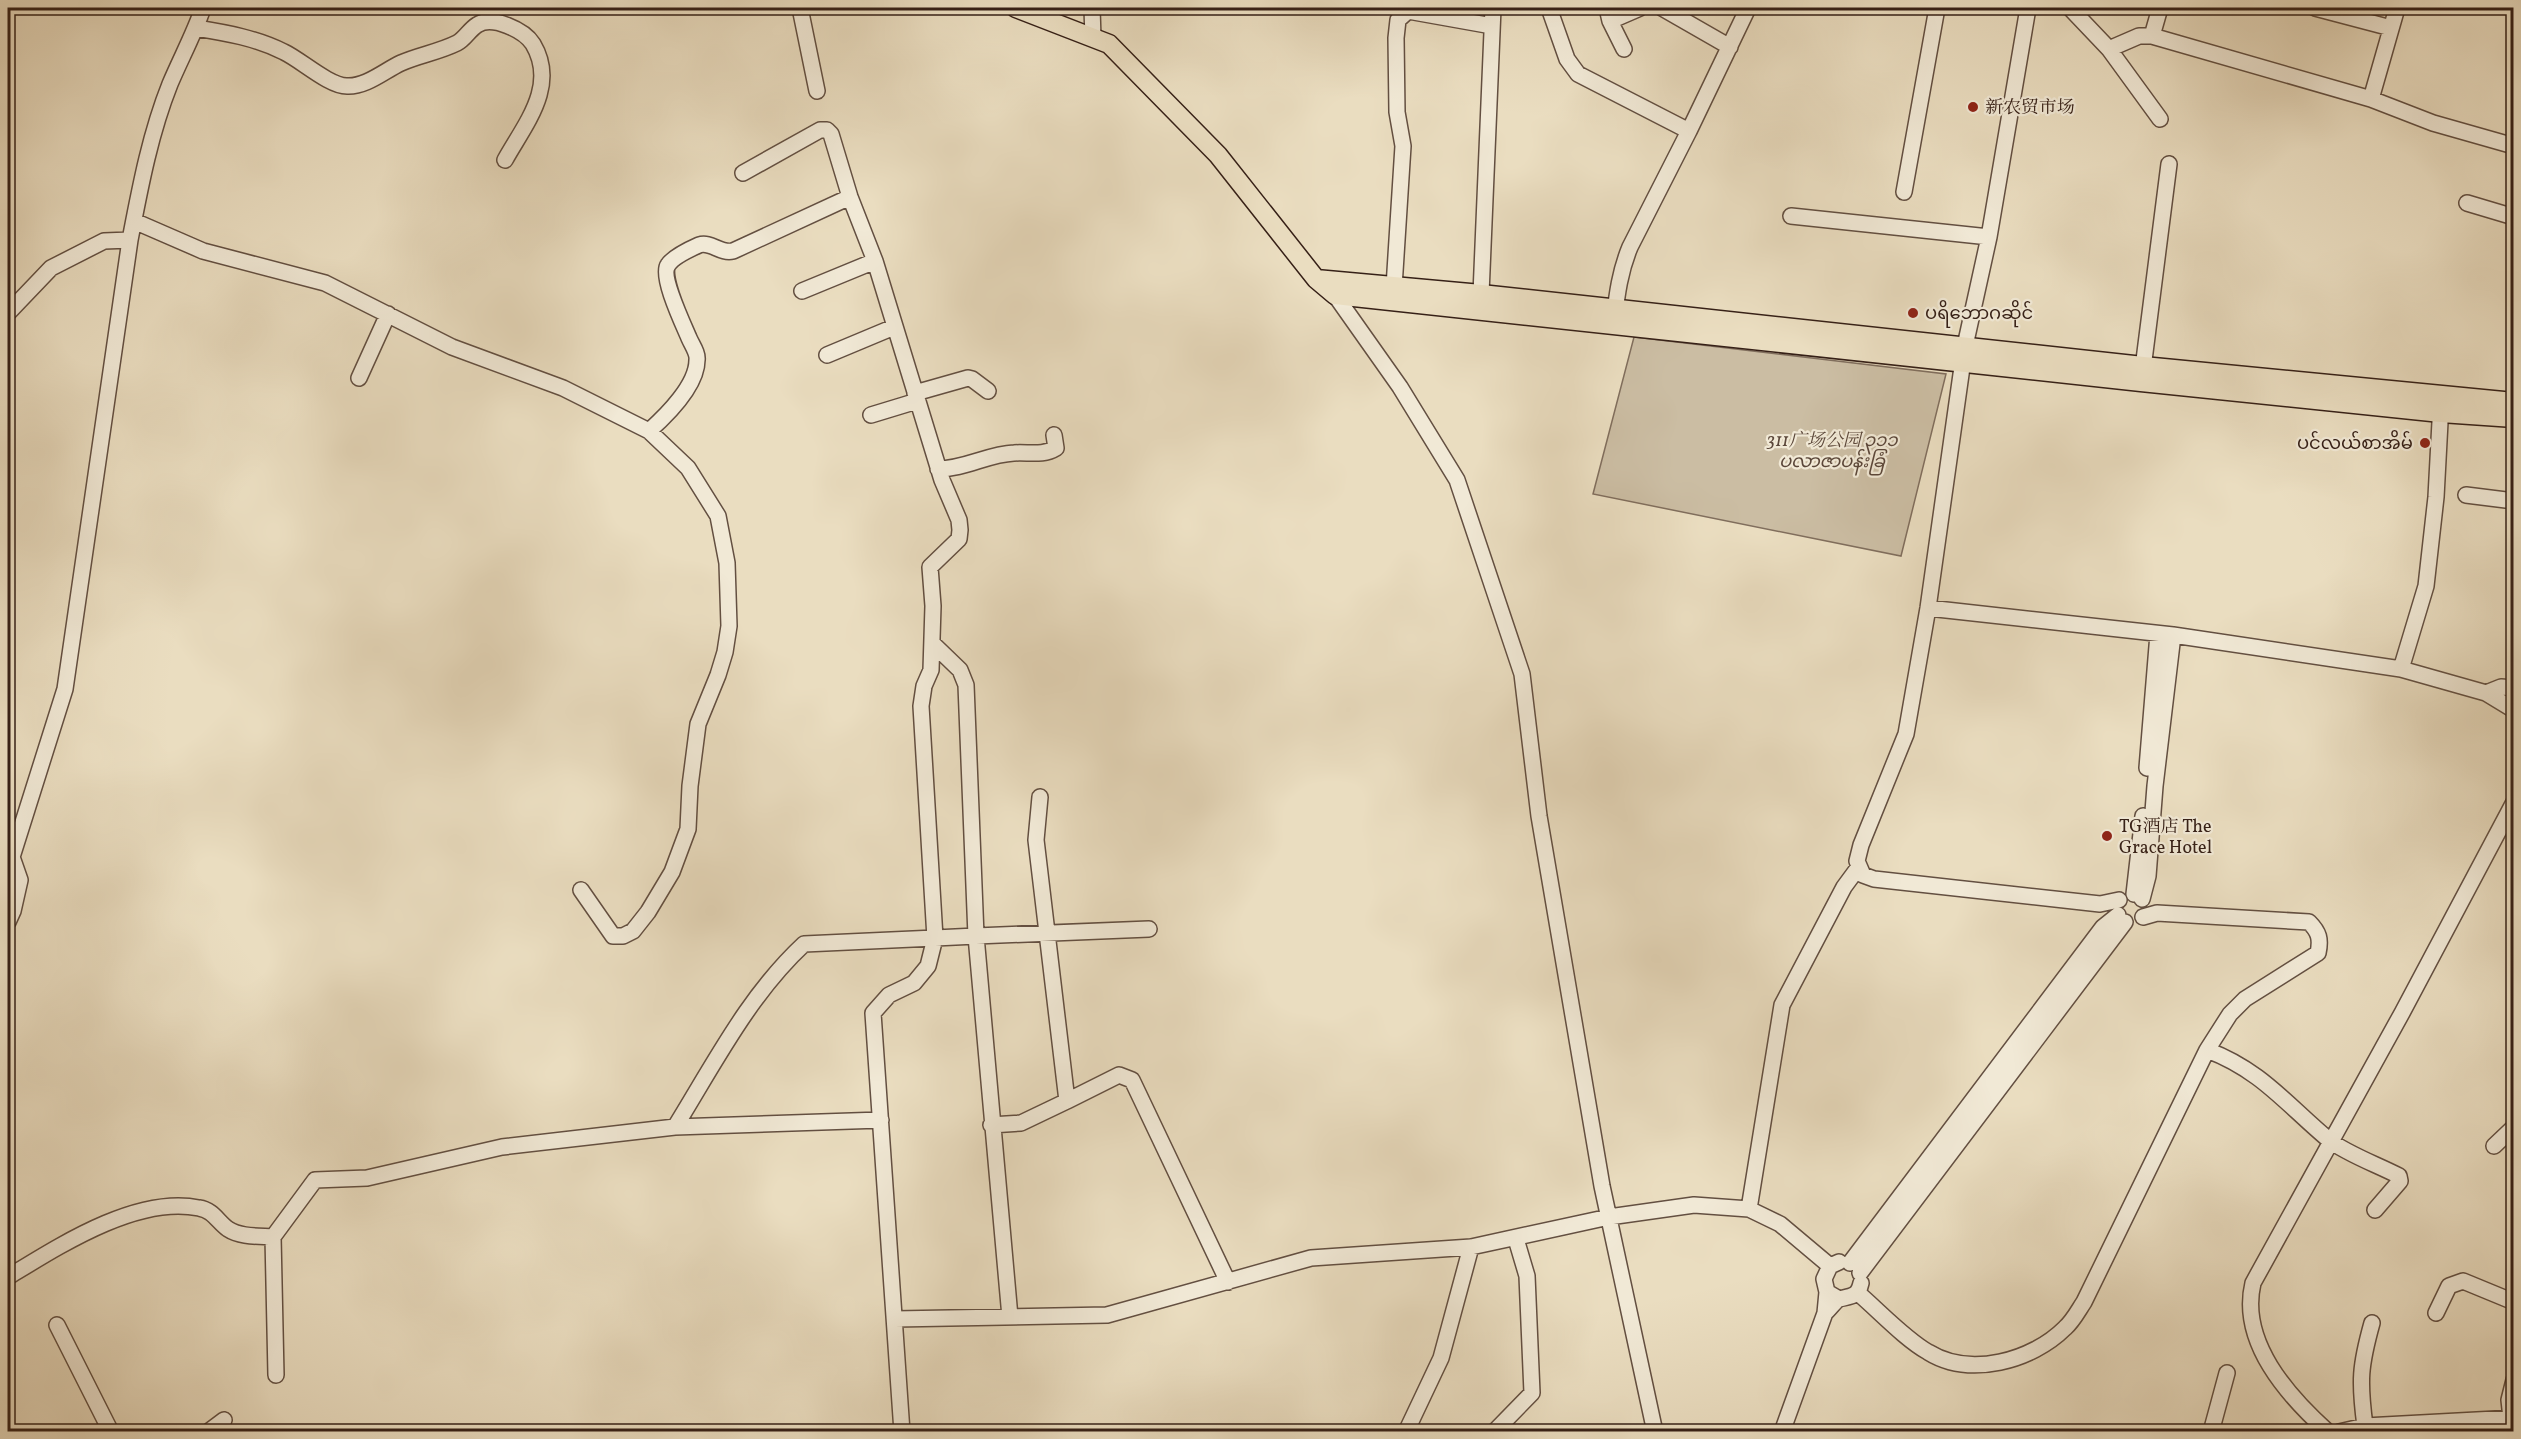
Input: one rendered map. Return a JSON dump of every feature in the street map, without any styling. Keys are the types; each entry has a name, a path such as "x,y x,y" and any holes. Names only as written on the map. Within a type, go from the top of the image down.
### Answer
{"main road":[{"path":"1016,8 1109,44 1218,155 1316,279 1335,295 1615,317 2441,404 2493,408 2514,402"},
{"path":"1316,279 1481,294 1615,317"},
{"path":"2493,408 2514,418"}],"street":[{"path":"8,922 14,911 20,880 12,857 65,689 130,240 145,167 170,85 196,28 202,8"},
{"path":"800,8 817,91"},
{"path":"1092,8 1093,38"},
{"path":"1481,294 1493,8"},
{"path":"1549,8 1567,59 1578,74 1689,131"},
{"path":"1624,49 1608,14 1640,8"},
{"path":"1662,8 1730,46"},
{"path":"1615,317 1618,285 1626,257 1748,8"},
{"path":"1905,192 1937,8"},
{"path":"2028,8 1989,237 1963,354 1928,608 1906,734 1857,856 1858,868 1863,875 1874,879 2100,904 2120,912 2133,923 2144,906 2148,876 2165,634"},
{"path":"2070,8 2109,49 2160,119"},
{"path":"2152,36 2160,8"},
{"path":"2315,8 2391,28"},
{"path":"2371,99 2397,8"},
{"path":"1394,287 1403,146 1396,112 1398,20 1408,11 1430,11 1492,26"},
{"path":"196,28 255,39 286,52 345,87 358,85 400,63 454,45 477,25 495,21 527,36 540,62 544,80 537,104 505,160"},
{"path":"2109,49 2139,36 2152,36 2371,99 2433,123 2514,146"},
{"path":"743,173 820,130 827,130 835,145 850,197 875,261 938,469 960,530 958,539 930,567 933,606 931,670 924,686 921,706 935,938 928,966 914,984 889,995 873,1013 902,1431"},
{"path":"2142,374 2169,165"},
{"path":"649,431 670,413 696,371 698,357 678,313 665,271 668,264 698,245 705,244 726,253 734,251 850,197"},
{"path":"2467,203 2514,217"},
{"path":"1791,216 1989,237"},
{"path":"134,221 203,251 325,284 452,347 562,388 649,431 688,468 718,516 727,563 729,626 718,675 698,724 690,786 688,829 663,889 633,931 623,936 613,936 581,890"},
{"path":"8,313 51,268 104,241 130,240"},
{"path":"802,291 875,261"},
{"path":"1335,295 1400,387 1457,480 1522,674 1539,816 1609,1217 1654,1431"},
{"path":"359,378 388,314"},
{"path":"827,355 894,327"},
{"path":"871,415 968,378 988,391"},
{"path":"2402,669 2426,586 2436,497 2441,404"},
{"path":"938,469 954,469 1013,453 1038,454 1052,450 1056,448 1057,442 1054,435"},
{"path":"2466,495 2514,501"},
{"path":"1928,608 2165,634 2402,669 2486,693 2514,710"},
{"path":"932,643 960,670 966,685 976,936 984,1011 991,1125 1010,1317"},
{"path":"2486,693 2501,687 2514,688"},
{"path":"1040,797 1036,840 1067,1101"},
{"path":"2328,1431 2301,1408 2265,1357 2253,1323 2250,1299 2253,1283 2514,802"},
{"path":"1749,1209 1782,1005 1844,887 1858,868"},
{"path":"1855,1268 2068,984 2103,927 2120,912 2126,895 2144,906 2309,922 2317,931 2321,941 2318,953 2245,999 2230,1014 2207,1050 2084,1302 2067,1327 2051,1341 2034,1351 1992,1364 1948,1362 1927,1352 1857,1293"},
{"path":"675,1127 733,1032 780,966 804,944 1149,929"},
{"path":"2207,1050 2229,1058 2260,1077 2331,1142 2399,1176 2400,1181 2375,1210"},
{"path":"991,1125 1021,1123 1119,1075 1132,1080 1228,1282"},
{"path":"276,1375 273,1237 315,1180 367,1178 502,1147 675,1127 881,1120"},
{"path":"2494,1146 2514,1127"},
{"path":"8,1277 62,1244 135,1212 183,1205 203,1208 235,1233 273,1237"},
{"path":"895,1319 1107,1315 1311,1258 1471,1247 1609,1217 1694,1205 1749,1209 1780,1224 1830,1266"},
{"path":"1494,1431 1532,1393 1527,1276 1516,1239"},
{"path":"1406,1431 1441,1358 1471,1247"},
{"path":"1843,1262 1855,1268 1861,1286 1857,1293 1852,1297 1833,1296 1824,1279 1830,1266 1843,1262"},
{"path":"2436,1313 2449,1286 2463,1281 2514,1302"},
{"path":"1782,1431 1833,1296"},
{"path":"2365,1426 2360,1388 2361,1363 2372,1323"},
{"path":"57,1325 111,1431"},
{"path":"2211,1431 2227,1373"},
{"path":"2339,1431 2365,1426 2450,1427 2512,1418 2509,1400 2514,1380"},
{"path":"208,1431 224,1420"}],"green space":[{"name":"311广场公园 ၃၁၁ ပလာဇာပန်းခြံ","path":"1634,337 1946,374 1901,556 1593,494"}],"place":[{"name":"新农贸市场","path":"1973,107"},
{"name":"ပရိဘောဂဆိုင်","path":"1913,313"},
{"name":"ပင်လယ်စာအိမ်","path":"2425,443"},
{"name":"TG酒店 The Grace Hotel","path":"2107,836"}]}
